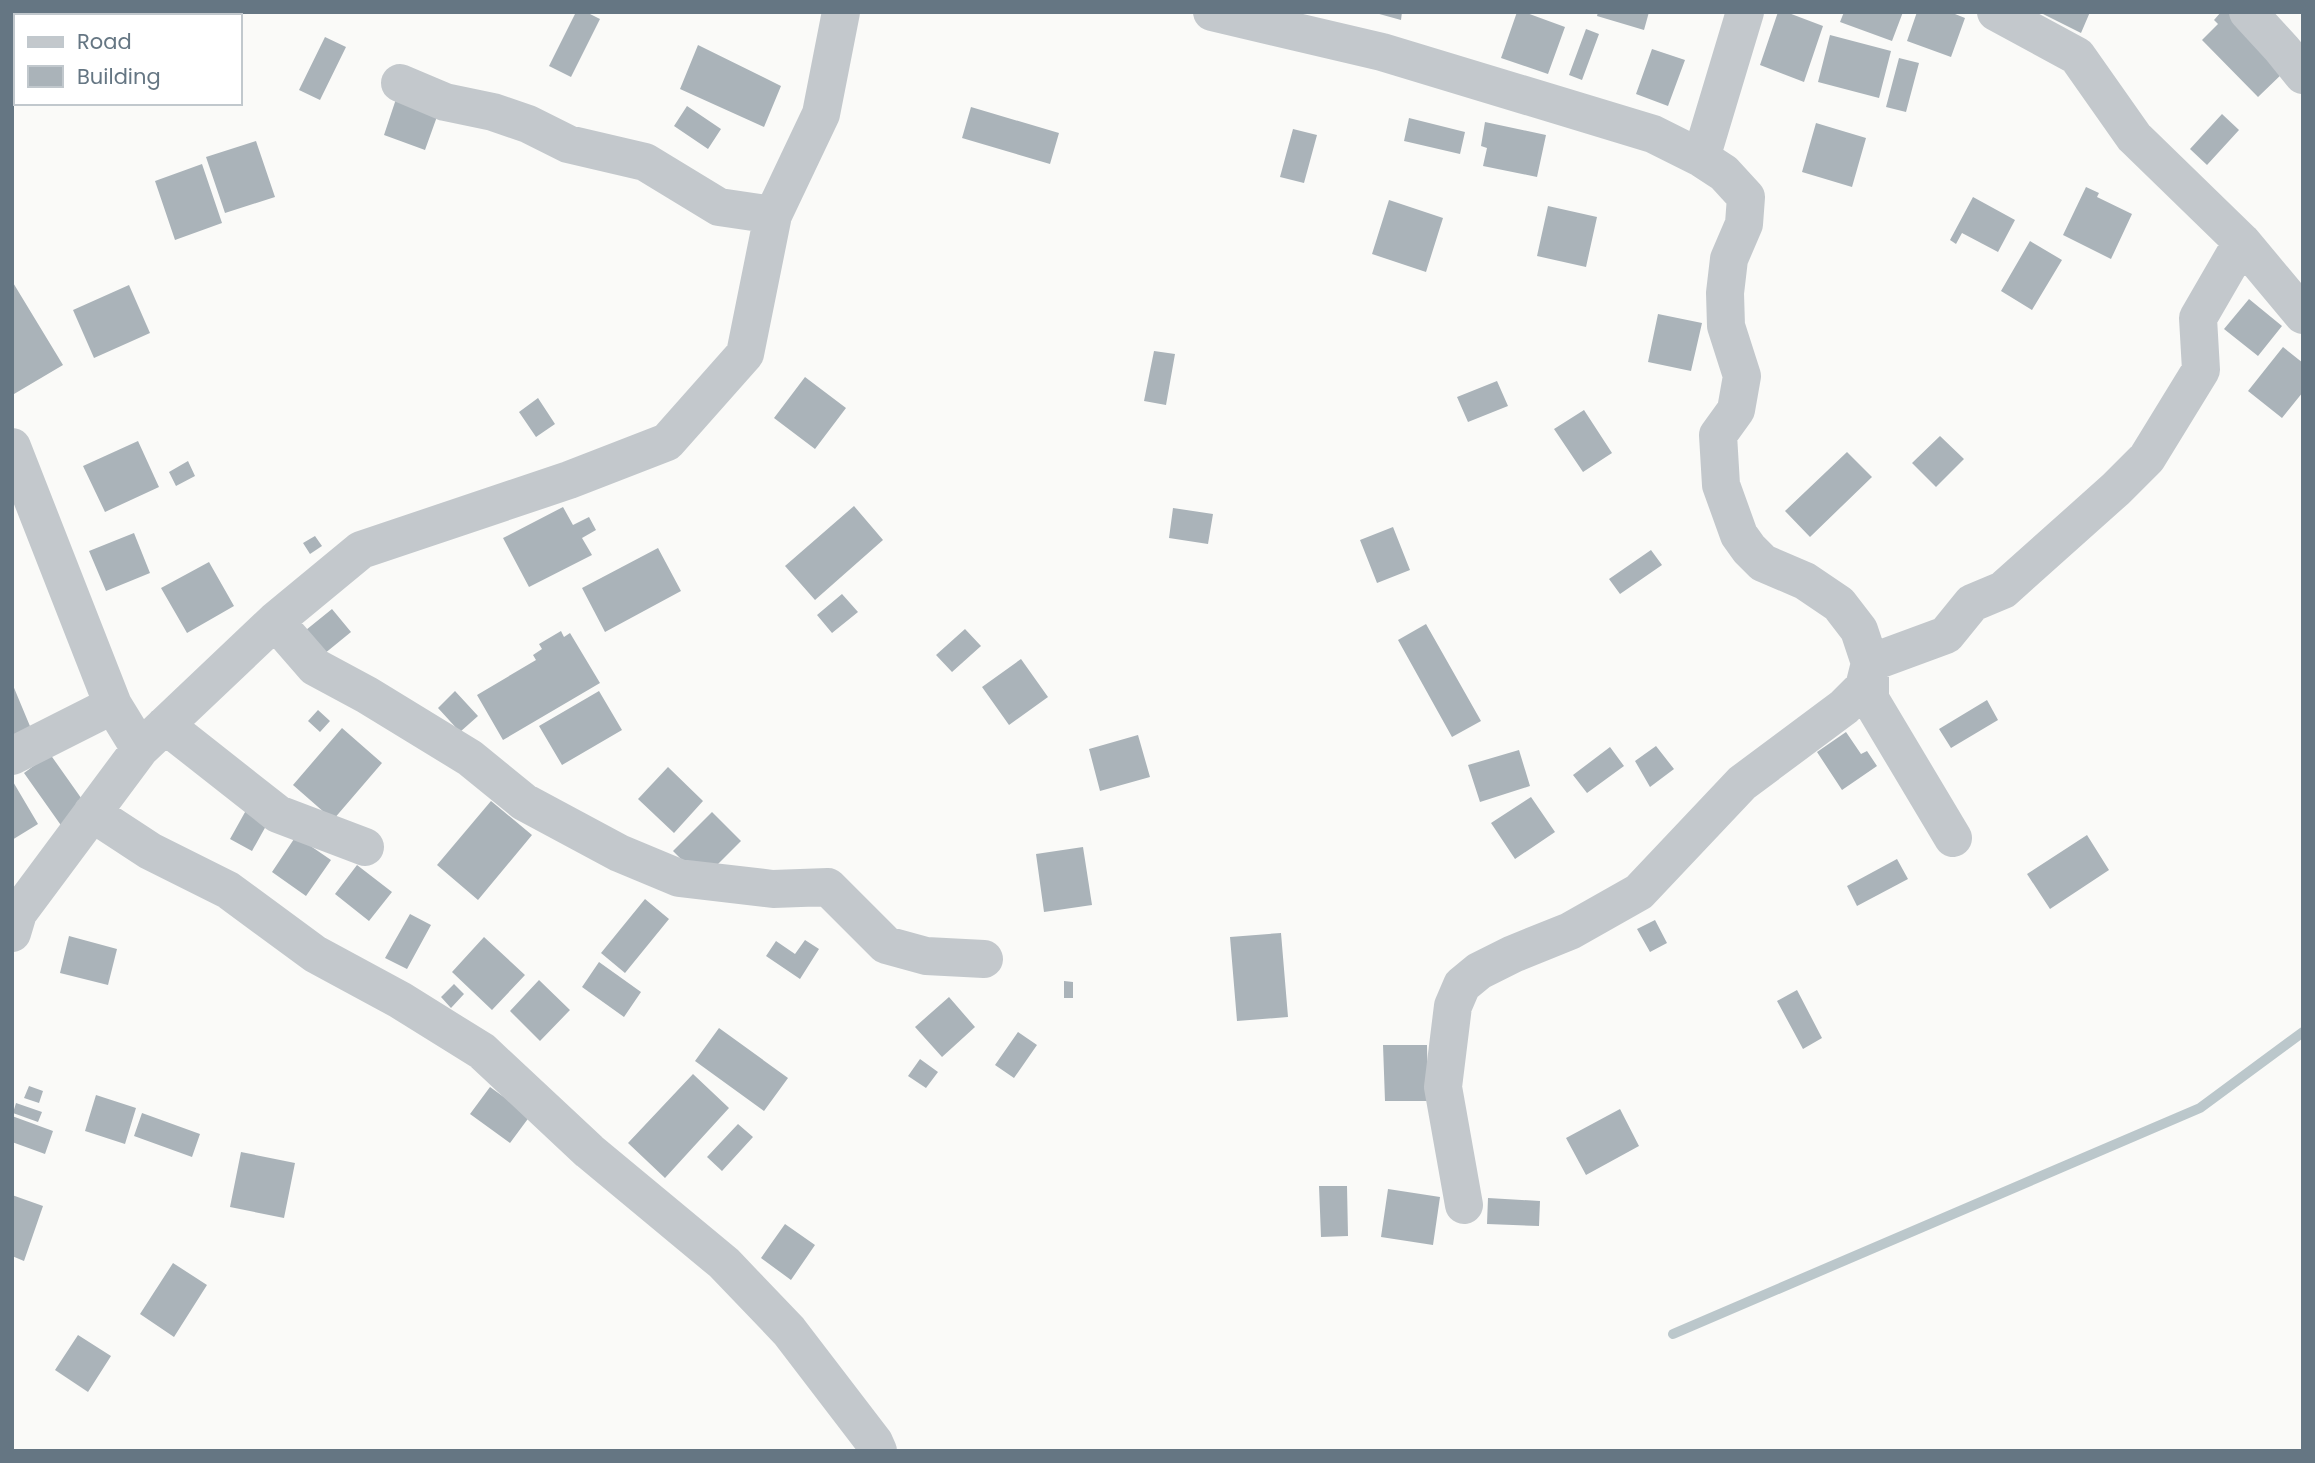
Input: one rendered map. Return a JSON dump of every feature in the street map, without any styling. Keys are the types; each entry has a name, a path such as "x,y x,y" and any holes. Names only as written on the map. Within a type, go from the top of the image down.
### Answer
{"street":[{"path":"12,933 18,913 92,813 153,737 275,621 361,550 569,480 667,442 745,354 773,215 821,114 841,12"},
{"path":"1212,12 1408,60 1653,134 1724,173 1746,197 1744,224 1729,259 1725,293 1726,327 1742,376 1737,410 1718,435 1721,485 1739,535 1749,550 1763,563 1805,581 1839,604 1859,630 1870,663 1870,699 1953,838"},
{"path":"1701,158 1745,12"},
{"path":"1996,12 2077,56 2134,137 2242,242 2303,315"},
{"path":"2248,12 2303,75"},
{"path":"400,83 445,102 493,111 528,124 568,144 645,162 719,207 773,215"},
{"path":"1870,663 1946,635 1972,603 2003,590 2147,458 2201,370 2198,318 2242,242"},
{"path":"12,447 113,705 153,737 278,814 365,847"},
{"path":"275,621 315,667 367,695 470,758 524,802 619,853 679,878 773,889 828,887 886,945 926,956 984,959"},
{"path":"1464,1205 1443,1087 1453,1006 1462,985 1479,971 1570,931 1639,892 1742,783 1844,707 1864,687 1870,663"},
{"path":"12,756 113,705"},
{"path":"92,813 150,851 228,890 315,954 400,1000 482,1051 589,1151 724,1263 789,1331 874,1442 878,1451"}],"building":[{"path":"125,12 203,14 126,14"},
{"path":"576,12 586,12 600,19 571,77 549,66"},
{"path":"1372,12 1402,12 1401,20"},
{"path":"1517,12 1565,27 1548,74 1501,58"},
{"path":"1598,12 1649,12 1644,30 1597,16"},
{"path":"1778,12 1786,12 1823,26 1804,82 1760,65"},
{"path":"1844,12 1903,12 1892,41 1840,22"},
{"path":"1917,12 1950,12 1965,18 1951,57 1907,41"},
{"path":"2039,12 2090,12 2081,33"},
{"path":"2221,12 2228,12 2285,71 2258,97 2202,40 2218,24 2214,20"},
{"path":"1586,29 1599,34 1582,80 1569,75"},
{"path":"1830,35 1891,51 1879,98 1818,82"},
{"path":"325,37 346,47 320,100 299,90"},
{"path":"698,45 781,86 764,127 680,89"},
{"path":"1652,49 1685,60 1668,106 1636,94"},
{"path":"1899,58 1919,63 1906,112 1886,107"},
{"path":"397,96 439,111 425,150 384,135"},
{"path":"687,106 721,129 708,149 674,126"},
{"path":"971,107 1059,133 1050,164 962,138"},
{"path":"2222,114 2239,130 2207,165 2190,149"},
{"path":"1409,118 1465,132 1460,154 1404,141"},
{"path":"1485,122 1546,135 1537,177 1483,166 1487,148 1481,146"},
{"path":"1816,123 1866,138 1852,187 1802,172"},
{"path":"1293,129 1317,135 1304,183 1280,177"},
{"path":"256,141 275,197 225,213 206,157"},
{"path":"202,164 222,223 175,240 155,181"},
{"path":"2086,187 2099,193 2097,197 2132,214 2111,259 2063,235"},
{"path":"1973,197 2015,220 1998,252 1962,233 1956,244 1950,240"},
{"path":"1389,200 1443,218 1426,272 1372,254"},
{"path":"1548,206 1597,217 1586,267 1537,256"},
{"path":"2030,241 2062,260 2032,310 2001,291"},
{"path":"12,281 63,365 14,394 12,391"},
{"path":"129,285 150,333 94,358 73,310"},
{"path":"2249,299 2282,326 2258,356 2224,329"},
{"path":"1658,314 1702,323 1691,371 1648,362"},
{"path":"2283,347 2303,363 2303,392 2282,418 2248,391"},
{"path":"1154,351 1175,354 1166,405 1144,401"},
{"path":"805,377 846,408 815,449 774,418"},
{"path":"1497,381 1508,406 1468,422 1457,397"},
{"path":"538,398 555,424 536,437 519,412"},
{"path":"1584,410 1612,453 1583,472 1554,429"},
{"path":"1940,436 1964,459 1936,487 1912,463"},
{"path":"138,441 159,487 105,512 83,466"},
{"path":"1847,452 1872,477 1810,537 1785,511"},
{"path":"188,461 195,476 176,486 169,472"},
{"path":"854,506 883,540 815,600 785,566"},
{"path":"563,507 573,525 589,517 596,530 582,538 592,555 529,587 503,538"},
{"path":"1173,508 1213,514 1208,544 1169,538"},
{"path":"1393,527 1410,570 1377,583 1360,540"},
{"path":"134,533 150,573 106,591 89,551"},
{"path":"315,536 322,546 310,554 303,543"},
{"path":"658,548 681,591 605,632 582,588"},
{"path":"1651,550 1662,565 1620,594 1609,579"},
{"path":"209,562 234,606 187,633 161,588"},
{"path":"842,594 858,612 832,633 817,615"},
{"path":"332,609 351,632 324,654 306,630"},
{"path":"1426,624 1481,721 1452,737 1398,640"},
{"path":"965,629 981,646 952,672 936,655"},
{"path":"561,631 564,637 570,633 600,683 503,740 477,695 536,660 533,655 542,649 539,644"},
{"path":"1021,659 1048,697 1009,725 982,687"},
{"path":"12,683 32,731 12,739"},
{"path":"455,691 478,716 460,732 438,708"},
{"path":"599,691 622,730 562,765 539,726"},
{"path":"1987,700 1998,720 1951,748 1939,729"},
{"path":"318,710 330,721 320,732 308,721"},
{"path":"342,728 382,763 333,820 293,785"},
{"path":"1846,732 1861,754 1867,751 1877,766 1842,790 1817,752"},
{"path":"1138,735 1150,777 1100,791 1089,749"},
{"path":"1656,746 1674,769 1650,787 1635,761"},
{"path":"1610,747 1624,766 1587,793 1573,775"},
{"path":"1519,750 1530,786 1480,802 1468,765"},
{"path":"50,754 91,812 65,831 24,773"},
{"path":"668,767 703,801 674,833 638,799"},
{"path":"12,780 38,824 12,840"},
{"path":"1531,797 1555,832 1515,859 1491,823"},
{"path":"491,801 532,835 478,900 437,865"},
{"path":"249,805 271,817 252,851 230,839"},
{"path":"712,812 741,841 702,880 673,851"},
{"path":"2087,835 2109,870 2050,909 2027,874"},
{"path":"296,836 331,860 306,896 272,872"},
{"path":"1083,847 1092,905 1044,912 1036,854"},
{"path":"1897,859 1908,879 1857,906 1847,886"},
{"path":"357,865 392,892 369,921 335,894"},
{"path":"645,899 669,919 625,973 601,953"},
{"path":"410,914 431,925 407,969 385,958"},
{"path":"1655,920 1667,943 1650,952 1637,929"},
{"path":"1281,933 1288,1017 1237,1021 1230,937"},
{"path":"69,936 117,949 108,985 60,973"},
{"path":"484,937 525,975 492,1010 452,972"},
{"path":"805,940 819,949 800,979 766,956 776,941 795,954"},
{"path":"599,962 641,992 624,1017 582,987"},
{"path":"539,980 570,1010 540,1041 510,1011"},
{"path":"1064,981 1073,982 1073,998 1064,998"},
{"path":"454,984 464,994 451,1008 441,997"},
{"path":"1797,990 1822,1038 1803,1049 1777,1001"},
{"path":"949,997 975,1027 942,1057 915,1027"},
{"path":"719,1028 788,1078 764,1111 695,1061"},
{"path":"1018,1032 1037,1045 1014,1078 995,1065"},
{"path":"1383,1045 1427,1045 1428,1101 1385,1101"},
{"path":"920,1059 938,1072 926,1088 908,1076"},
{"path":"693,1074 729,1108 665,1178 628,1143"},
{"path":"29,1086 43,1091 39,1103 24,1098"},
{"path":"490,1087 530,1116 510,1143 470,1114"},
{"path":"96,1095 136,1108 125,1144 85,1131"},
{"path":"16,1103 42,1112 38,1122 13,1113"},
{"path":"1620,1109 1639,1146 1586,1175 1566,1138"},
{"path":"142,1113 200,1134 192,1157 134,1136"},
{"path":"12,1116 53,1131 45,1154 12,1142"},
{"path":"738,1124 753,1137 722,1171 707,1157"},
{"path":"241,1152 295,1163 284,1218 230,1207"},
{"path":"1319,1186 1347,1186 1348,1236 1321,1237"},
{"path":"1388,1189 1440,1197 1433,1245 1381,1237"},
{"path":"12,1195 43,1206 24,1261 12,1256"},
{"path":"1488,1198 1540,1201 1539,1226 1487,1224"},
{"path":"785,1224 815,1245 791,1280 761,1258"},
{"path":"173,1263 207,1285 174,1337 140,1314"},
{"path":"78,1335 111,1356 88,1392 55,1370"}],"waterway":[{"path":"1673,1334 2200,1108 2303,1032"}]}
